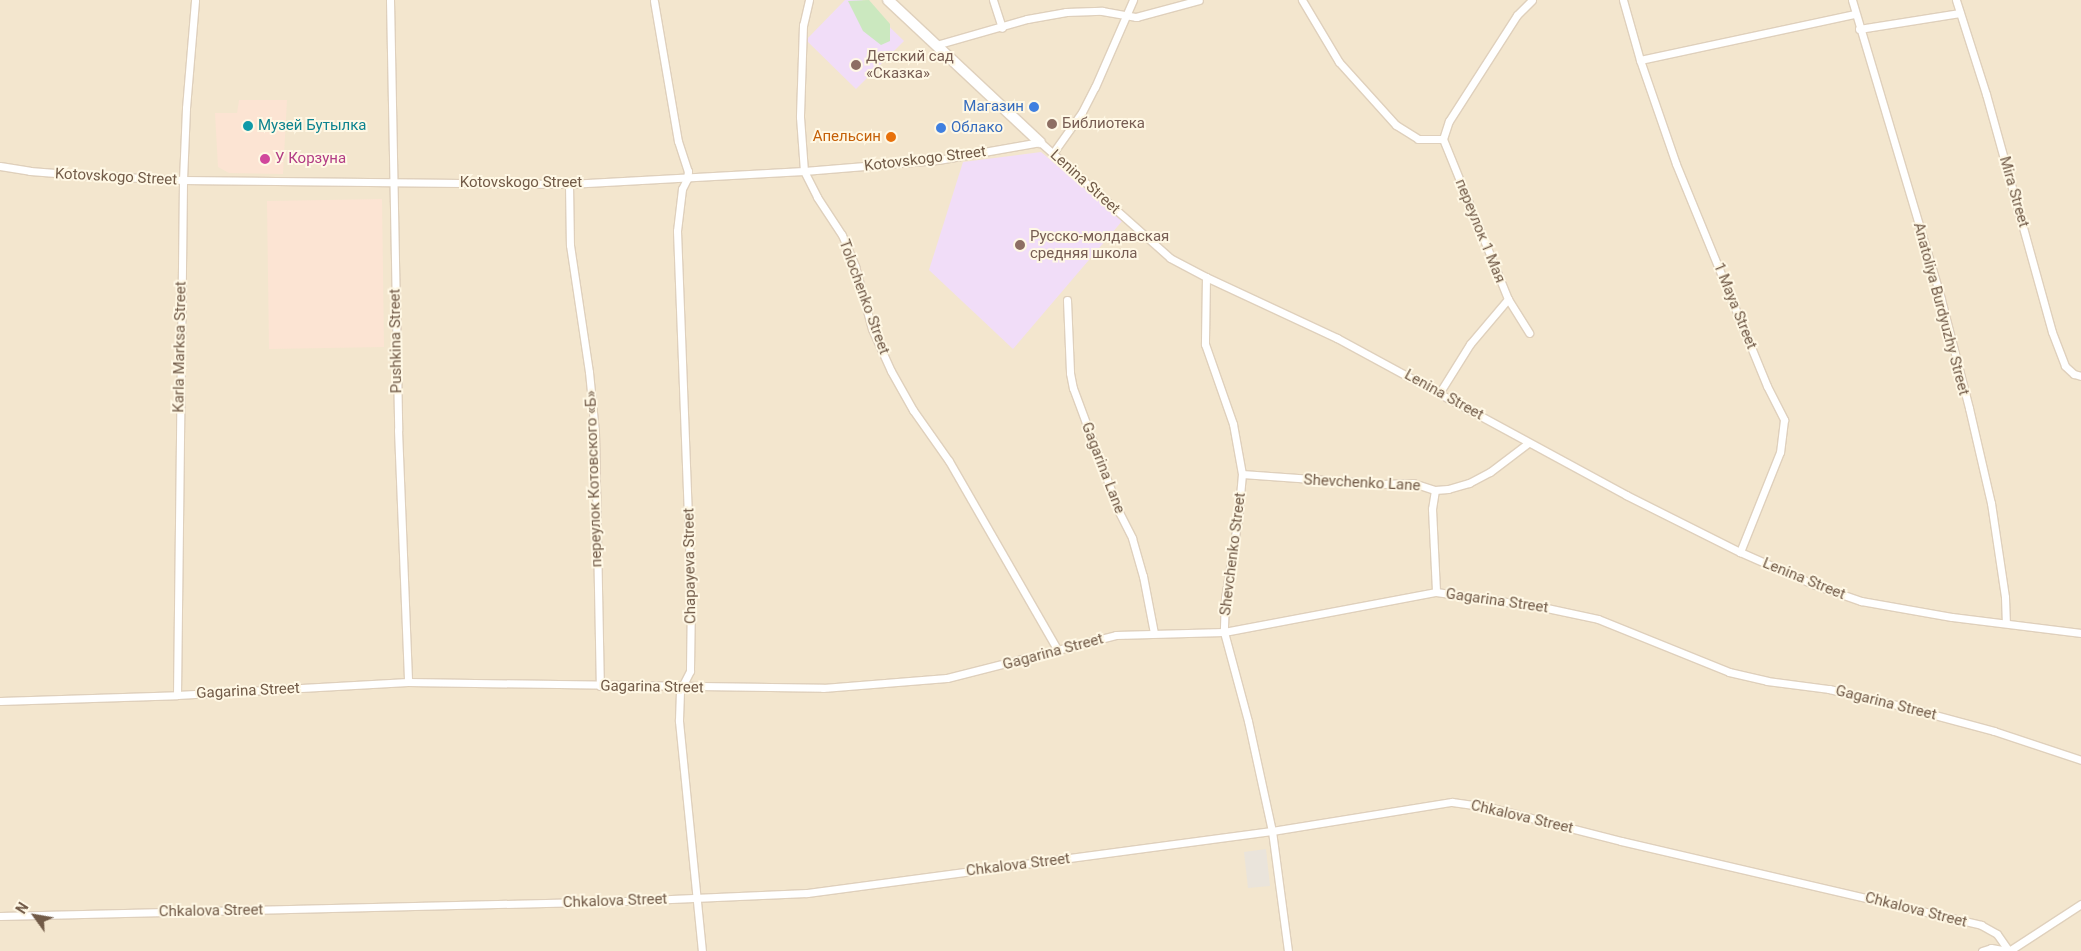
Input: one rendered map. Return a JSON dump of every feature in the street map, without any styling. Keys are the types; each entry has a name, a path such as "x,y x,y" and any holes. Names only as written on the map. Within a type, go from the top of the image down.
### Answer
{"street":[{"name":"Karla Marksa Street","path":"177,695 183,180 186,108 195,0"},
{"name":"Pushkina Street","path":"390,0 398,430 408,682"},
{"name":"Tolochenko Street","path":"809,0 803,25 801,99 804,171 816,197 842,235 855,266 872,329 890,370 913,410 949,461 1057,649"},
{"name":"Lenina Street","path":"888,0 1040,142 1153,245 1170,258 1206,277 1337,338 1440,392 1528,443 1626,495 1740,552 1815,585 1861,601 1952,617 2081,633"},
{"path":"993,0 1002,28"},
{"path":"1053,153 1082,112 1133,0"},
{"path":"936,45 1002,28 1027,19 1066,12 1102,11 1136,17 1199,0"},
{"path":"1302,0 1339,62 1396,125 1418,139 1443,138 1449,121 1475,80 1517,15 1532,0"},
{"name":"1 Maya Street","path":"1623,0 1640,60 1676,164 1767,386 1784,420 1780,452 1740,552"},
{"name":"Anatoliya Burdyuzhy Street","path":"1852,0 1859,29 1941,299 1969,408 1991,503 2005,597 2006,623"},
{"name":"Mira Street","path":"1956,0 2002,149 2052,332 2065,366 2074,374 2081,376"},
{"path":"654,1 678,141 688,171 687,179"},
{"path":"1859,29 1960,13"},
{"path":"1640,60 1855,14"},
{"name":"переулок 1 Мая","path":"1440,392 1470,344 1508,299 1443,138"},
{"name":"Kotovskogo Street","path":"0,166 30,172 81,176 183,180 569,184 687,179 938,160 1040,142"},
{"name":"Chapayeva Street","path":"687,179 682,189 677,231 692,598 690,671 679,697 679,721 702,951"},
{"name":"переулок Котовского «Б»","path":"569,184 570,245 589,372 595,432 600,686"},
{"name":"Shevchenko Street","path":"1206,277 1205,344 1233,424 1242,474 1225,598 1224,632 1248,722 1272,831 1288,951"},
{"path":"1508,299 1529,333"},
{"name":"Gagarina Lane","path":"1067,300 1070,373 1073,388 1109,486 1132,538 1143,576 1154,633"},
{"name":"Shevchenko Lane","path":"1242,474 1382,484 1412,483 1435,490 1469,483 1490,472 1528,443"},
{"path":"1435,490 1432,509 1436,592"},
{"name":"Gagarina Street","path":"0,701 177,695 408,682 822,688 947,678 994,668 1057,649 1116,635 1224,632 1436,592 1542,607 1598,620 1729,672 1767,681 1829,689 1905,707 1994,731 2081,760"},
{"name":"Chkalova Street","path":"0,916 696,898 807,893 1272,831 1452,802 1471,804 1981,925 1997,934 2009,951"},
{"path":"1982,951 1990,948 2009,951 2081,904"}],"shaded area":[{"path":"0,0 2081,0 2081,951 0,951"},
{"name":"Детский сад «Сказка»","path":"845,0 862,0 904,41 856,89 806,40"},
{"path":"239,100 287,100 283,174 229,173 218,167 215,113 237,113"},
{"name":"Русско-молдавская средняя школа","path":"1041,152 1123,220 1013,349 929,270 963,162"},
{"path":"382,199 384,347 269,349 267,201"},
{"path":"1266,849 1270,886 1248,888 1244,852"}],"green space":[{"path":"869,0 890,24 890,41 881,45 863,31 848,1"}],"place":[{"name":"Детский сад «Сказка»","path":"856,65"},
{"name":"Магазин","path":"1034,107"},
{"name":"Библиотека","path":"1052,124"},
{"name":"Музей Бутылка","path":"248,126"},
{"name":"Облако","path":"941,128"},
{"name":"Апельсин","path":"891,137"},
{"name":"У Корзуна","path":"265,159"},
{"name":"Русско-молдавская средняя школа","path":"1020,245"}]}
